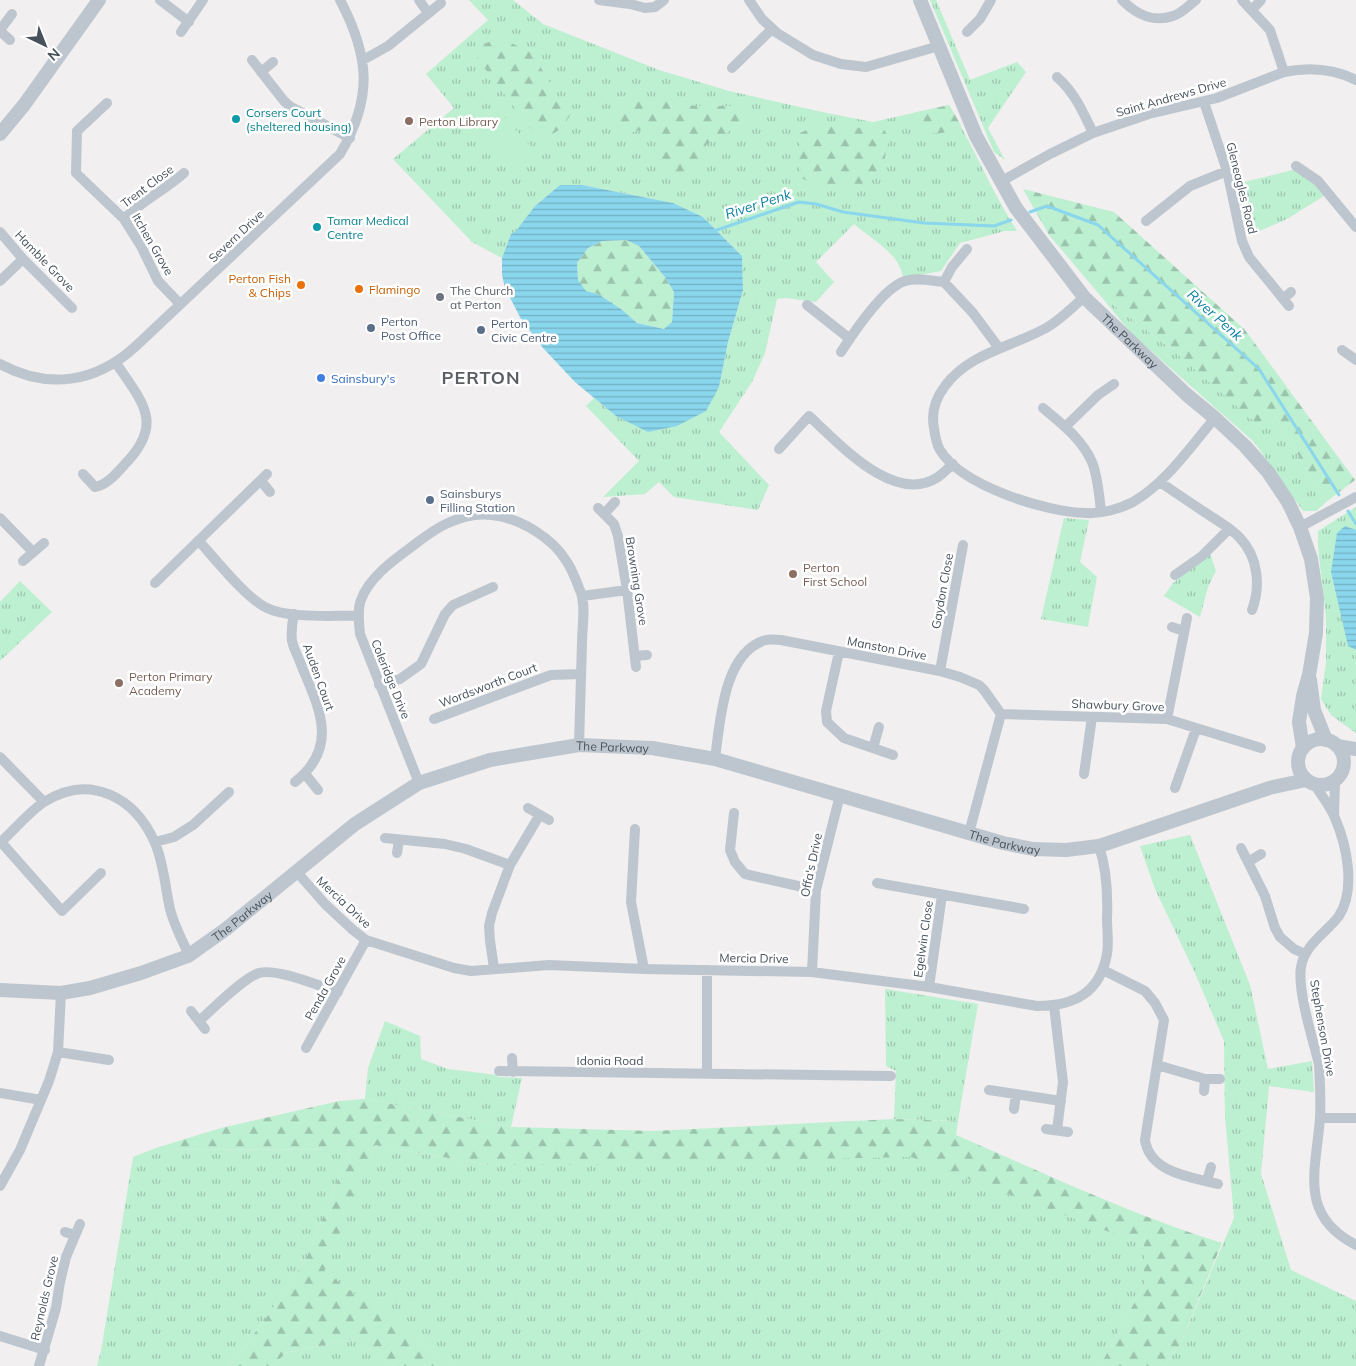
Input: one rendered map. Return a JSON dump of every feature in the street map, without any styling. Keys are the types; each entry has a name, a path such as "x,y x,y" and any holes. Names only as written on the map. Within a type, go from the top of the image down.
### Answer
{"street":[{"path":"160,0 189,22"},
{"path":"181,32 203,0"},
{"name":"Severn Drive","path":"0,364 27,376 42,380 58,380 92,373 116,363 340,154 350,138 362,106 364,91 363,60 357,35 340,0"},
{"path":"418,0 428,13"},
{"path":"599,0 645,8 655,6 664,0"},
{"path":"749,0 762,19 772,29 796,46 814,55 841,64 866,67 939,46"},
{"name":"The Parkway","path":"920,0 976,136 1016,208 1084,297 1187,395 1245,446 1268,472 1288,502 1300,527 1311,559 1317,598 1316,633 1299,722 1303,748"},
{"path":"967,32 980,19 991,0"},
{"path":"1122,0 1134,12 1147,17 1160,18 1174,16 1196,0"},
{"path":"1242,0 1270,30 1284,72"},
{"path":"1252,10 1261,0"},
{"path":"0,134 98,2"},
{"path":"363,60 388,46 441,3"},
{"path":"10,40 0,31 12,14"},
{"path":"732,68 772,29"},
{"path":"252,60 284,101 291,107 350,138"},
{"path":"261,72 273,62"},
{"name":"Saint Andrews Drive","path":"1000,182 1050,154 1092,134 1149,114 1204,102 1284,72 1294,70 1330,70 1356,80"},
{"path":"1057,77 1068,86 1079,102 1092,134"},
{"name":"Gleneagles Road","path":"1204,102 1227,172 1245,249 1249,257 1288,299"},
{"name":"Itchen Grove","path":"107,103 77,131 76,173 124,219 141,246 158,281 180,304"},
{"path":"1296,166 1318,181 1356,227"},
{"path":"1146,221 1190,186 1227,172"},
{"name":"Trent Close","path":"124,219 134,208 171,186 184,173"},
{"name":"Hamble Grove","path":"0,232 23,259 72,308"},
{"path":"944,282 952,267 967,249"},
{"path":"0,281 23,259"},
{"path":"841,352 868,315 897,284 907,280 918,279 944,282 973,313 999,348"},
{"path":"1084,297 1046,328 979,357 956,374 946,385 934,406 933,421 936,442 940,451 960,472 994,489 1029,503 1072,512 1087,513 1120,508 1133,502 1160,482 1214,418"},
{"path":"807,305 850,339"},
{"path":"1342,350 1356,360"},
{"path":"83,474 95,487 104,484 137,452 145,437 147,419 145,409 116,363"},
{"path":"1066,426 1098,396 1114,384"},
{"path":"1042,408 1066,426 1092,462 1101,511"},
{"path":"779,450 809,416 866,466 884,478 902,484 917,484 938,478 953,464"},
{"path":"155,583 169,578 199,542 264,478 270,492"},
{"path":"1160,482 1240,538 1255,565 1257,590 1252,610"},
{"path":"1300,527 1356,497"},
{"name":"Browning Grove","path":"615,502 601,511 614,524 618,536 627,590 636,667"},
{"name":"Coleridge Drive","path":"419,783 360,634 360,600 367,588 398,556 447,523 471,516 492,515 512,520 542,534 561,552 568,563 582,596 579,745"},
{"path":"0,518 33,552"},
{"path":"1175,575 1202,556 1229,529"},
{"path":"23,561 44,542"},
{"path":"199,542 259,604 268,609 294,614 359,616"},
{"name":"Gaydon Close","path":"940,671 963,544"},
{"path":"379,685 400,679 421,664 445,614 454,605 493,587"},
{"path":"582,596 627,590"},
{"name":"Auden Court","path":"294,614 292,642 321,719 322,738 318,757 305,774 295,782"},
{"path":"1167,719 1187,618"},
{"path":"1172,627 1184,631"},
{"name":"Manston Drive","path":"715,759 723,704 736,665 752,647 767,640 781,640 940,671 978,685 993,701 1001,714"},
{"path":"839,652 826,711 828,722 844,738 894,755"},
{"path":"635,656 647,655"},
{"name":"Wordsworth Court","path":"434,719 551,675 581,674"},
{"name":"The Parkway","path":"1309,675 1314,710 1331,743"},
{"path":"969,833 1001,714"},
{"name":"Shawbury Grove","path":"1001,714 1167,719 1261,748"},
{"path":"1084,774 1092,716"},
{"path":"873,748 879,727"},
{"path":"1175,788 1196,729"},
{"path":"1240,848 1266,896 1275,928 1280,938 1294,950 1305,954 1318,937 1351,904 1349,870 1345,846 1334,816 1310,782 1301,775 1298,758 1303,748 1314,740 1356,749"},
{"path":"1331,743 1343,756 1344,773 1334,816"},
{"name":"The Parkway","path":"0,990 61,993 99,986 189,955 226,929 356,824 419,783 490,760 579,745 652,748 715,759 1003,843 1032,849 1066,850 1099,846 1269,788 1310,782"},
{"path":"0,757 44,802"},
{"name":"The Parkway","path":"1269,788 1298,764"},
{"path":"1310,782 1325,785 1344,773"},
{"path":"305,774 318,790"},
{"path":"101,873 62,911 1,843 44,802 66,792 87,789 99,790 112,794 124,801 136,813 155,842 170,910 189,955"},
{"path":"155,842 174,837 193,825 229,792"},
{"name":"Offa's Drive","path":"812,972 816,890 840,795"},
{"path":"494,968 489,926 492,913 510,865 544,818 528,808"},
{"path":"734,813 730,850 735,862 745,874 816,890"},
{"path":"635,829 631,902 644,969"},
{"path":"385,838 445,844 466,849 510,865"},
{"path":"397,853 399,840"},
{"name":"Mercia Drive","path":"296,872 325,904 366,940 454,968 471,971 549,965 812,972 929,987 1037,1006 1054,1006 1068,1004 1078,998 1093,985 1103,970 1107,952 1108,899 1104,862 1099,846"},
{"path":"1248,862 1261,854"},
{"name":"Egelwin Close","path":"877,883 1024,909"},
{"name":"Egelwin Close","path":"929,987 942,895"},
{"name":"Penda Grove","path":"306,1048 366,940"},
{"name":"Stephenson Drive","path":"1305,954 1301,968 1302,990 1319,1064 1320,1118 1313,1175 1317,1203 1333,1228 1356,1245"},
{"path":"707,970 707,1073"},
{"path":"1103,970 1145,991 1164,1020 1145,1140 1146,1149 1150,1157 1163,1168 1218,1184"},
{"path":"191,1011 202,1025 249,978 260,973 283,974 338,992"},
{"path":"0,1186 20,1150 49,1081 58,1052 61,993"},
{"path":"1046,1128 1062,1131 1061,1101 1063,1082 1054,1006"},
{"path":"58,1052 109,1060"},
{"path":"512,1058 513,1072"},
{"path":"1157,1066 1205,1079 1220,1079"},
{"name":"Idonia Road","path":"499,1072 890,1076"},
{"path":"1204,1091 1205,1079"},
{"path":"989,1090 1061,1101"},
{"path":"0,1092 41,1100"},
{"path":"1014,1109 1016,1094"},
{"path":"1320,1118 1356,1118"},
{"path":"1207,1182 1211,1167"},
{"name":"Reynolds Grove","path":"39,1366 56,1308 70,1234 80,1224"},
{"path":"0,1336 45,1350"}],"green space":[{"path":"469,0 513,0 543,24 659,70 729,91 827,113 873,122 949,105 1017,231 1005,231 960,243 941,271 903,278 897,261 891,254 854,224 816,262 834,282 816,302 786,298 777,299 765,353 752,382 719,432 769,485 758,510 674,497 659,482 645,494 603,497 639,461 586,406 594,398 616,416 719,387 728,342 743,290 742,256 703,217 673,203 582,185 560,185 535,206 516,232 511,234 502,258 472,242 393,159 454,108 426,74 488,20"},
{"path":"930,0 936,0 970,80 1017,62 1026,72 988,128 1005,160 994,152"},
{"path":"501,38 532,53 570,116 561,129 545,138 532,131 477,58 483,44"},
{"path":"638,93 663,101 694,106 739,106 750,119 706,145 705,163 698,172 675,174 662,163 657,133 644,129 623,135 615,124 614,119 617,109 624,101"},
{"path":"949,105 961,125 943,133 924,133 913,113"},
{"path":"497,109 533,149 514,167 477,127"},
{"path":"818,125 883,128 889,138 881,176 858,186 813,185 802,178 798,157 800,133"},
{"path":"1293,170 1313,181 1324,196 1287,219 1248,236 1236,184"},
{"path":"1023,189 1114,212 1245,330 1355,480 1326,502 1275,416 1256,423 1170,348 1099,294 1049,235"},
{"path":"626,240 639,246 665,277 674,292 672,322 664,329 637,323 621,309 598,294 586,291 578,280 577,263 588,248 602,241"},
{"path":"1099,294 1170,348 1275,416 1326,502 1316,511 1303,511 1254,442 1131,333"},
{"path":"1356,507 1356,733 1331,715 1321,699 1326,663 1326,617 1318,531"},
{"path":"1064,518 1089,520 1080,562 1097,577 1088,627 1041,619"},
{"path":"1210,553 1216,571 1208,587 1200,617 1164,596 1173,583"},
{"path":"20,581 52,612 0,661 0,602"},
{"path":"1190,835 1250,985 1268,1069 1312,1061 1314,1092 1269,1086 1261,1174 1291,1270 1356,1301 1356,1366 1164,1366 1179,1347 1234,1218 1225,1116 1224,1041 1194,971 1155,889 1140,846"},
{"path":"885,989 978,1004 958,1121 894,1119 896,1071 886,1066"},
{"path":"385,1021 420,1036 421,1059 448,1069 497,1075 498,1077 522,1078 511,1127 365,1099 368,1068"},
{"path":"365,1099 511,1127 654,1131 894,1119 958,1121 956,1135 1121,1207 1222,1243 1179,1347 1164,1366 1100,1366 1144,1285 1144,1245 911,1157 654,1162 610,1165 488,1165 375,1145 324,1271 452,1366 394,1366 355,1339 285,1353 274,1366 230,1366 266,1318 307,1257 350,1150 153,1149 221,1128 339,1101"},
{"path":"375,1145 488,1165 610,1165 699,1157 911,1157 991,1183 1144,1245 1144,1285 1100,1366 452,1366 323,1271"},
{"path":"153,1149 350,1150 307,1257 266,1318 230,1366 97,1366 133,1157"},
{"path":"355,1339 394,1366 274,1366 285,1353"}],"water":[{"path":"560,185 582,185 673,203 703,217 742,256 743,290 728,342 719,387 706,411 677,426 648,432 616,416 575,382 543,348 521,319 505,288 502,275 502,258 511,234 516,231 535,206","holes":["626,240 639,246 665,277 674,292 672,322 664,329 637,323 621,309 598,294 586,291 578,280 577,263 588,248 602,241"]},
{"path":"1345,526 1356,530 1356,650 1348,646 1331,572 1337,533"}],"waterway":[{"name":"River Penk","path":"714,231 799,202 816,204 843,212 924,223 994,226 1011,220"},
{"name":"River Penk","path":"1030,212 1047,206 1098,225 1259,369 1339,495"},
{"name":"River Penk","path":"1348,511 1356,524"}],"place":[{"name":"Corsers Court (sheltered housing)","path":"236,119"},
{"name":"Perton Library","path":"409,121"},
{"name":"Tamar Medical Centre","path":"317,227"},
{"name":"Perton Fish & Chips","path":"301,285"},
{"name":"Flamingo","path":"359,289"},
{"name":"The Church at Perton","path":"440,297"},
{"name":"Perton Post Office","path":"371,328"},
{"name":"Perton Civic Centre","path":"481,330"},
{"name":"Sainsbury's","path":"321,378"},
{"name":"Sainsburys Filling Station","path":"430,500"},
{"name":"Perton First School","path":"793,574"},
{"name":"Perton Primary Academy","path":"119,683"}],"district":[{"name":"PERTON","path":"481,377"}]}
